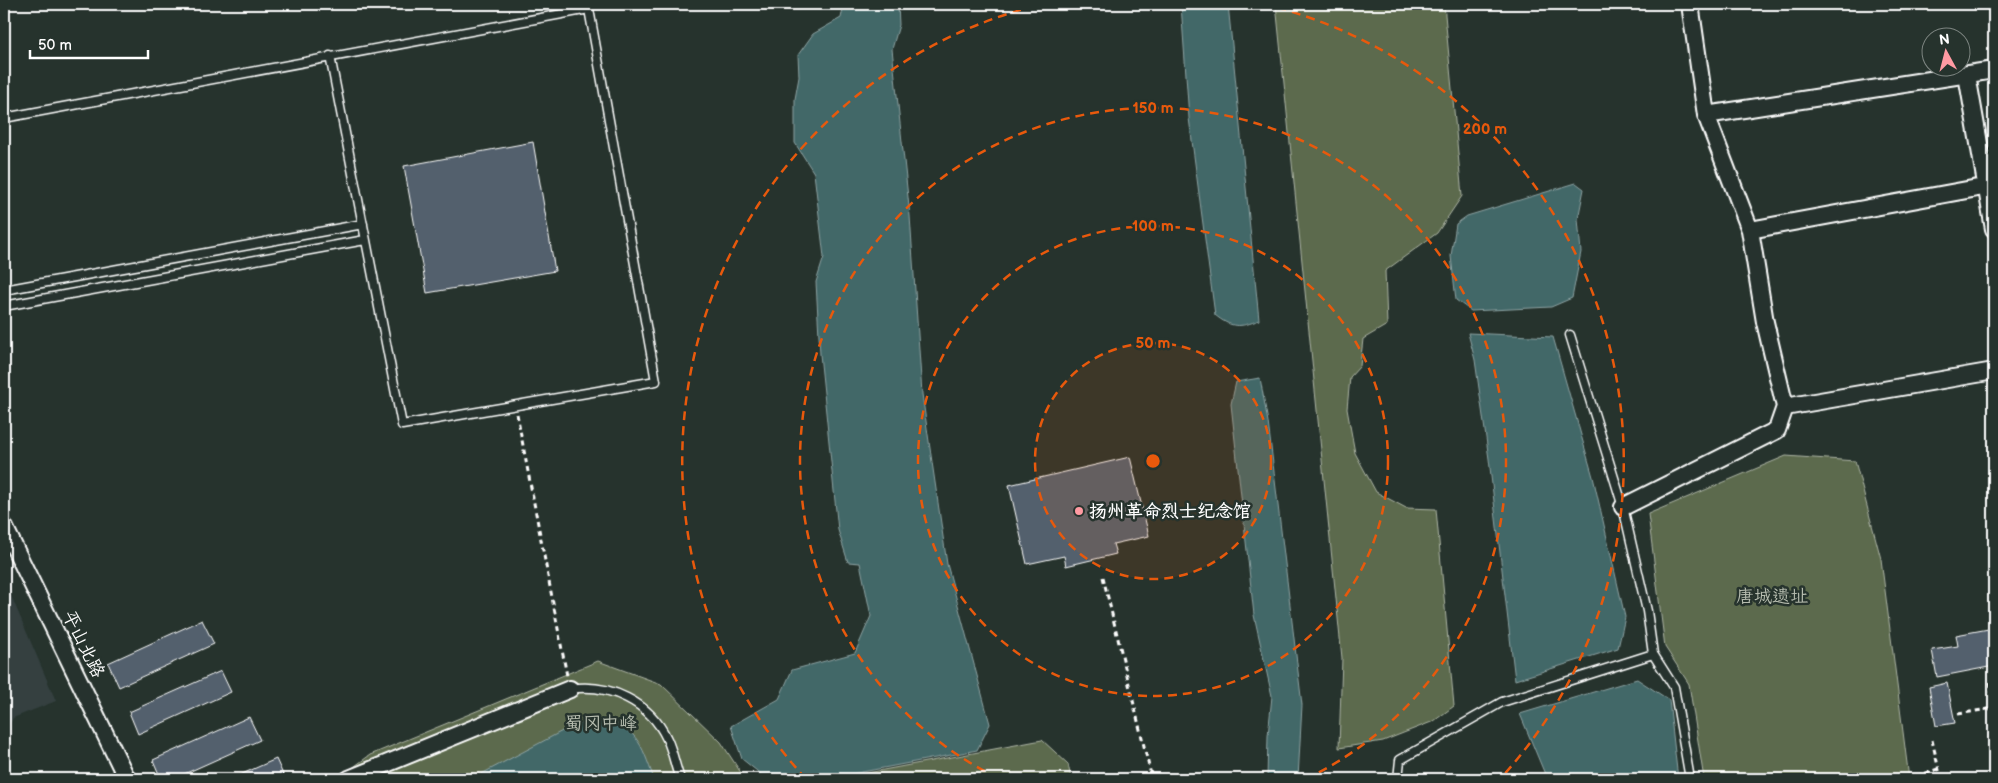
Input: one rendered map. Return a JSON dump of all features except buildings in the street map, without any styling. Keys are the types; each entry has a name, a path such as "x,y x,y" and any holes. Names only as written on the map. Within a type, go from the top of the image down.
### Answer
{"street":[{"path":"1623,507 1778,430 1785,407 1765,322 1750,230 1706,115 1690,4"},
{"path":"1970,74 1994,70"},
{"path":"1706,115 1947,78"},
{"path":"1968,78 1990,185 1994,229"},
{"path":"1750,230 1990,185"},
{"path":"1785,407 1994,371"},
{"name":"平山北路","path":"4,526 127,779"},
{"path":"349,779 570,689"}],"lane":[{"path":"4,118 330,56 589,9 656,381 514,404 402,425 330,56"},
{"path":"4,290 363,224"},
{"path":"4,306 365,240"},
{"path":"1570,335 1623,507 1647,610 1653,654 1674,687 1690,779"},
{"path":"1398,779 1400,760 1502,702 1653,654"},
{"path":"570,689 595,688 607,690 638,704 660,726 671,748 680,779"}],"path":[{"path":"514,404 570,689"},
{"path":"1103,577 1152,779"},
{"path":"1958,714 1994,706 1990,682"},
{"path":"1932,740 1941,779"},
{"path":"1908,779 1938,769"}],"shaded area":[{"path":"4,579 56,701 13,718 4,735"}],"green space":[{"path":"1276,4 1444,4 1462,196 1437,233 1385,271 1387,325 1363,339 1360,366 1350,377 1347,409 1355,453 1376,492 1406,508 1436,509 1454,706 1434,721 1383,741 1339,748 1342,658"},
{"name":"唐城遗址","path":"1786,456 1855,461 1881,559 1909,779 1704,779 1689,684 1665,647 1648,514"},
{"name":"蜀冈中峰","path":"598,661 661,684 721,742 745,779 337,779 370,755"},
{"path":"1042,740 1068,764 1071,779 836,779"}],"water":[{"path":"844,4 898,4 899,25 892,49 910,216 922,394 947,564 990,724 977,750 852,774 812,779 767,779 742,759 731,726 779,699 792,670 855,653 871,616 860,563 848,562 838,530 820,354 816,282 824,257 814,173 795,143 795,99 799,77 798,55 813,34 841,18"},
{"path":"1181,4 1228,4 1259,320 1241,325 1231,324 1215,315 1189,118"},
{"path":"1576,183 1584,189 1578,219 1581,252 1572,298 1551,307 1471,311 1456,300 1451,256 1456,224 1467,216"},
{"path":"1468,333 1553,337 1593,477 1625,617 1618,648 1515,680 1489,459 1475,360"},
{"path":"1260,378 1268,422 1302,705 1298,779 1267,779 1268,736 1272,696 1254,615 1231,404 1236,382"},
{"path":"1637,679 1669,700 1678,779 1547,779 1520,714"},
{"path":"594,720 608,722 628,731 641,746 654,779 472,779 568,728"}],"place":[{"name":"扬州革命烈士纪念馆","path":"1079,511"}]}
